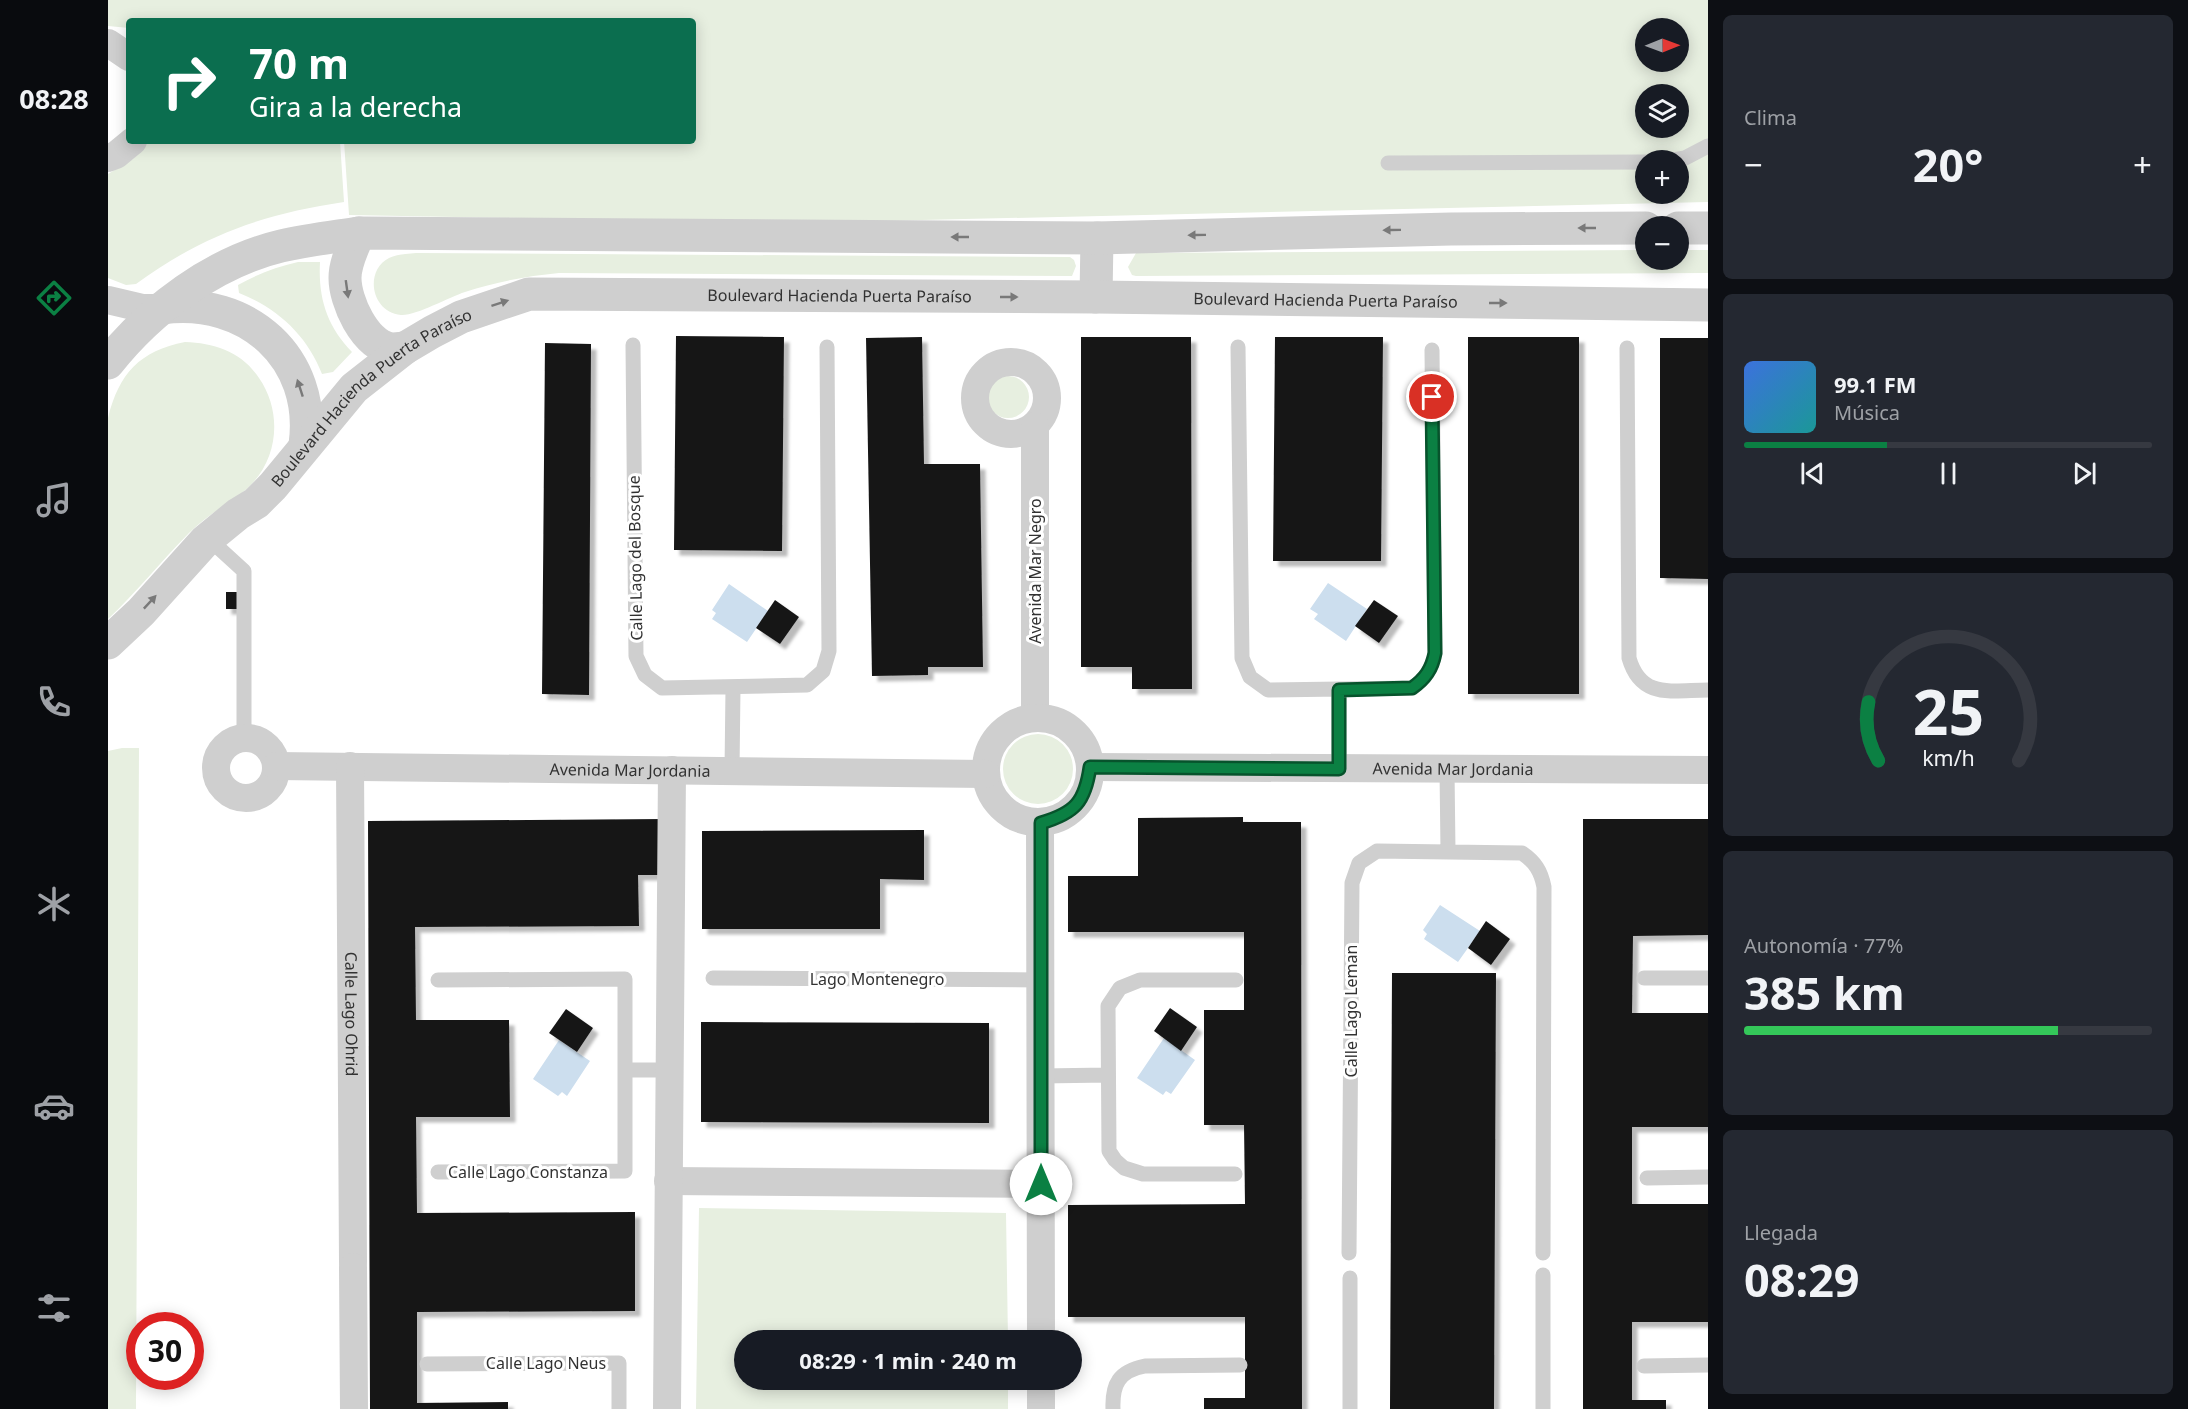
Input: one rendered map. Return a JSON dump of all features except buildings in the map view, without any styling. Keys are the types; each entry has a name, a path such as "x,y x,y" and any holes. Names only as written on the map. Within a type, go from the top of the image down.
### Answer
{"street":[{"path":"108,43 126,55"},
{"path":"108,158 116,155 129,144"},
{"path":"108,363 162,308 199,282 245,258 279,246 317,238 359,233 1096,238 1451,229 1635,228"},
{"path":"1689,228 1708,228"},
{"path":"359,233 348,259 345,277 347,295 353,313 374,339 389,349 405,348"},
{"path":"1096,238 1096,297"},
{"name":"Boulevard Hacienda Puerta Paraíso","path":"108,643 141,612 209,539 238,514 256,503 273,486 354,388 405,348 461,317 529,294 1096,297 1708,305"},
{"path":"108,300 142,308 182,305 222,311 241,318 273,342 288,360 299,382 305,404 307,428 305,445"},
{"name":"Avenida Mar Negro","path":"1035,426 1035,717"},
{"path":"1035,717 1048,718 1072,731 1082,741 1090,767 1088,788 1077,806 1061,817 1041,823 1024,821 1010,815 997,804 989,790 986,774 987,757 994,742 1004,729 1018,721 1035,717"},
{"path":"244,738 255,740 265,746 272,754 276,766 269,788 247,799 236,797 225,791 218,781 215,770 217,758 223,748 232,740 244,738"},
{"name":"Avenida Mar Jordania","path":"276,766 986,774"},
{"name":"Calle Lago Ohrid","path":"350,766 354,1409"},
{"name":"Avenida Mar Jordania","path":"1090,767 1708,770"},
{"path":"667,1409 672,770"},
{"path":"1041,823 1041,1330"},
{"path":"668,1181 1041,1184"},
{"path":"1041,1390 1041,1409"}],"lane":[{"path":"1689,156 1708,146"},
{"path":"1388,164 1635,162"},
{"name":"Calle Lago del Bosque","path":"633,345 636,656 639,666 653,683 662,688 807,685 823,671 829,651 827,348"},
{"path":"1239,347 1242,658 1250,677 1268,690 1412,688 1421,682 1433,664 1435,642 1432,350"},
{"path":"1627,348 1629,658 1637,678 1655,690 1708,690"},
{"path":"209,539 244,571 244,738"},
{"path":"732,771 733,688"},
{"path":"1339,690 1339,769"},
{"path":"1447,770 1448,851"},
{"name":"Calle Lago Leman","path":"1349,1253 1352,884 1354,873 1359,864 1377,852 1448,851 1521,853 1531,859 1542,877 1544,887 1544,1254"},
{"name":"Lago Montenegro","path":"713,978 1041,980"},
{"path":"1644,978 1708,978"},
{"name":"Calle Lago Constanza","path":"438,980 625,980 625,1172 438,1172"},
{"path":"1235,1174 1143,1174 1124,1168 1115,1160 1109,1151 1108,1006 1120,988 1140,980 1236,980"},
{"path":"625,1070 670,1070"},
{"path":"1041,1076 1108,1075"},
{"path":"1647,1178 1708,1177"},
{"path":"1543,1275 1543,1409"},
{"path":"1350,1278 1350,1409"},
{"name":"Calle Lago Neus","path":"427,1364 619,1363 619,1409"},
{"path":"1113,1409 1112,1392 1118,1381 1134,1368 1240,1365"},
{"path":"1644,1366 1708,1365"}],"green space":[{"path":"108,0 1708,0 1708,202 1689,202 1689,150 1635,150 1635,204 793,223 349,215 344,144 696,144 696,18 126,18 126,28 108,26"},
{"path":"146,144 340,144 344,202 287,213 235,229 185,252 136,284 126,285 108,278 108,174 133,159"},
{"path":"1635,250 1635,270 1689,270 1689,250 1708,250 1708,273 1136,276 1132,275 1128,267 1136,253"},
{"path":"416,253 1070,257 1076,266 1072,276 559,273 488,285 407,315 391,312 377,299 374,290 376,272 389,258"},
{"path":"298,262 320,262 321,288 326,311 336,332 352,352 333,372 322,374 308,347 289,324 266,306 239,293 238,285 245,281"},
{"path":"185,342 207,344 236,355 259,378 272,407 274,438 270,453 255,481 195,527 108,619 108,418 118,388 134,366 156,351"},
{"path":"1008,376 1023,382 1029,397 1023,412 1008,418 993,412 987,397 993,382"},
{"path":"1038,734 1057,740 1067,750 1073,769 1067,788 1057,798 1038,804 1019,798 1009,788 1003,769 1009,750 1019,740"},
{"path":"139,748 136,1312 126,1312 126,1390 136,1390 136,1409 108,1409 108,751"},
{"path":"699,1208 1006,1213 1008,1330 734,1330 734,1390 1008,1390 1008,1409 696,1409"}],"water":[{"path":"1328,583 1367,609 1346,641 1314,619 1318,614 1310,609"},
{"path":"729,584 768,611 747,642 712,619 716,613 712,610"},
{"path":"1440,905 1480,931 1458,962 1424,939 1427,934 1423,930"},
{"path":"1164,1038 1195,1060 1171,1094 1166,1091 1163,1095 1137,1078"},
{"path":"559,1040 590,1061 567,1096 562,1092 558,1096 533,1079"}],"route":[{"path":"1041,1184 1041,823 1061,817 1077,806 1088,788 1090,767 1339,769 1339,690 1412,688 1421,682 1433,664 1435,653 1432,397"}]}
